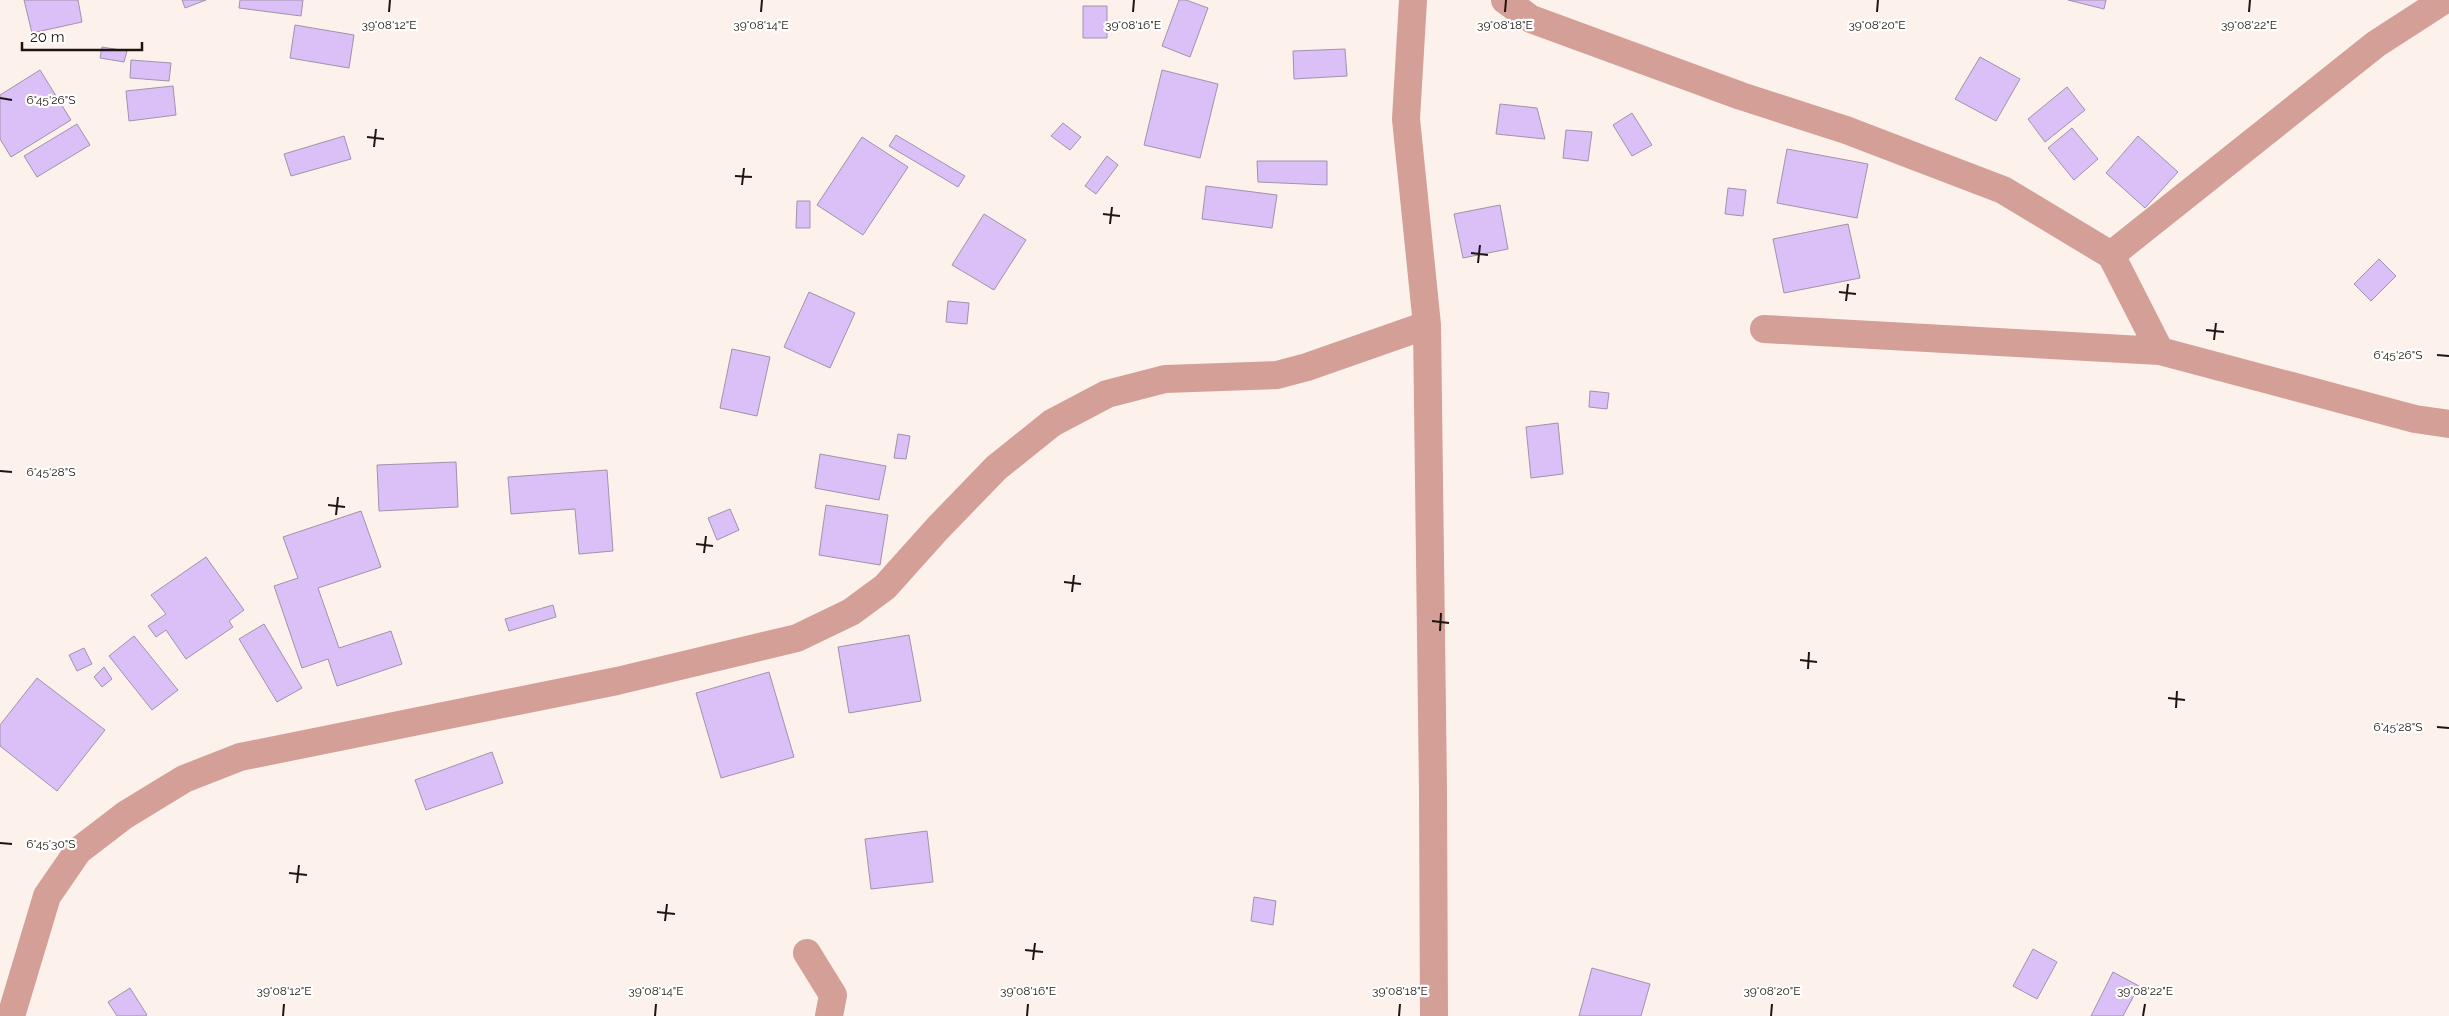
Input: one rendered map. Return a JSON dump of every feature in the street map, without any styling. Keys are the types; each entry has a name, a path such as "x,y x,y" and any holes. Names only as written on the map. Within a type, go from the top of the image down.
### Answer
{"street":[{"path":"1413,0 1406,119 1427,325 1434,1016"},
{"path":"1506,0 1531,19 1741,96 1846,130 2003,190 2111,255 2160,351"},
{"path":"2111,255 2376,44 2444,0"},
{"path":"11,1016 48,896 78,851 125,815 184,779 240,757 616,681 797,638 852,612 885,586 936,529 996,468 1052,423 1107,394 1165,379 1277,374 1307,367 1427,325"},
{"path":"1764,329 2160,351 2415,419 2449,424"},
{"path":"807,954 833,995 829,1016"}],"building":[{"path":"24,0 78,0 82,22 32,33"},
{"path":"182,0 206,0 185,8"},
{"path":"240,0 303,0 301,16 239,8"},
{"path":"1179,0 1186,0 1208,8 1190,57 1162,46"},
{"path":"2068,0 2106,0 2104,9"},
{"path":"1083,6 1107,6 1107,38 1083,38"},
{"path":"295,25 354,35 349,68 290,58"},
{"path":"102,47 127,51 124,62 100,58"},
{"path":"1345,49 1347,76 1294,79 1293,51"},
{"path":"1980,57 2020,79 1996,121 1955,99"},
{"path":"131,60 171,63 169,81 130,78"},
{"path":"40,70 71,120 11,157 0,139 0,95"},
{"path":"1162,70 1218,84 1200,158 1144,145"},
{"path":"173,86 176,115 129,121 126,91"},
{"path":"2067,87 2085,110 2045,142 2028,119"},
{"path":"1500,104 1537,108 1545,139 1496,134"},
{"path":"1632,113 1652,145 1632,156 1613,125"},
{"path":"1063,123 1081,137 1070,150 1051,136"},
{"path":"77,124 90,145 37,177 24,156"},
{"path":"2072,128 2098,159 2074,180 2048,148"},
{"path":"1566,130 1592,132 1588,161 1563,158"},
{"path":"896,135 965,176 958,187 889,146"},
{"path":"344,136 351,159 291,176 284,154"},
{"path":"2138,136 2178,172 2145,208 2106,173"},
{"path":"862,137 908,167 863,235 817,205"},
{"path":"1787,149 1868,164 1857,218 1777,203"},
{"path":"1107,156 1118,165 1096,194 1085,186"},
{"path":"1257,161 1327,161 1327,185 1258,182"},
{"path":"1206,186 1277,195 1272,228 1202,219"},
{"path":"1728,188 1746,190 1743,216 1725,214"},
{"path":"797,201 810,201 810,228 796,228"},
{"path":"1500,205 1508,249 1463,258 1454,214"},
{"path":"984,214 1026,240 994,290 952,265"},
{"path":"1848,224 1860,278 1784,293 1773,239"},
{"path":"2379,259 2396,276 2371,301 2354,284"},
{"path":"809,292 855,313 830,368 784,347"},
{"path":"948,301 969,303 967,324 946,322"},
{"path":"732,349 770,357 757,416 720,408"},
{"path":"1590,391 1609,393 1607,409 1589,407"},
{"path":"1558,423 1563,474 1531,478 1526,427"},
{"path":"898,434 910,436 906,459 894,458"},
{"path":"820,454 886,466 879,500 815,488"},
{"path":"456,462 458,507 379,511 377,465"},
{"path":"607,470 613,551 579,554 575,509 511,514 508,477"},
{"path":"826,505 888,515 880,565 819,555"},
{"path":"730,509 739,530 717,540 708,518"},
{"path":"361,511 381,567 318,588 339,648 391,631 402,664 337,686 328,659 302,668 274,586 298,578 283,537"},
{"path":"206,557 244,610 229,621 233,627 186,659 166,630 156,637 148,626 166,614 151,595"},
{"path":"553,605 556,617 509,631 505,619"},
{"path":"264,624 302,688 277,702 239,639"},
{"path":"909,635 921,701 849,713 838,647"},
{"path":"134,636 178,690 152,710 109,656"},
{"path":"84,648 92,664 77,671 69,655"},
{"path":"104,667 112,679 102,687 94,677"},
{"path":"769,672 794,757 721,778 696,693"},
{"path":"37,678 105,730 57,791 0,746 0,725"},
{"path":"492,752 503,783 426,810 415,780"},
{"path":"927,831 933,882 871,889 865,839"},
{"path":"1254,897 1276,901 1273,925 1251,921"},
{"path":"2033,949 2057,962 2037,999 2013,986"},
{"path":"1592,968 1650,984 1641,1016 1579,1016"},
{"path":"2113,972 2139,986 2123,1016 2091,1016"},
{"path":"130,988 147,1015 117,1016 108,1002"}]}
